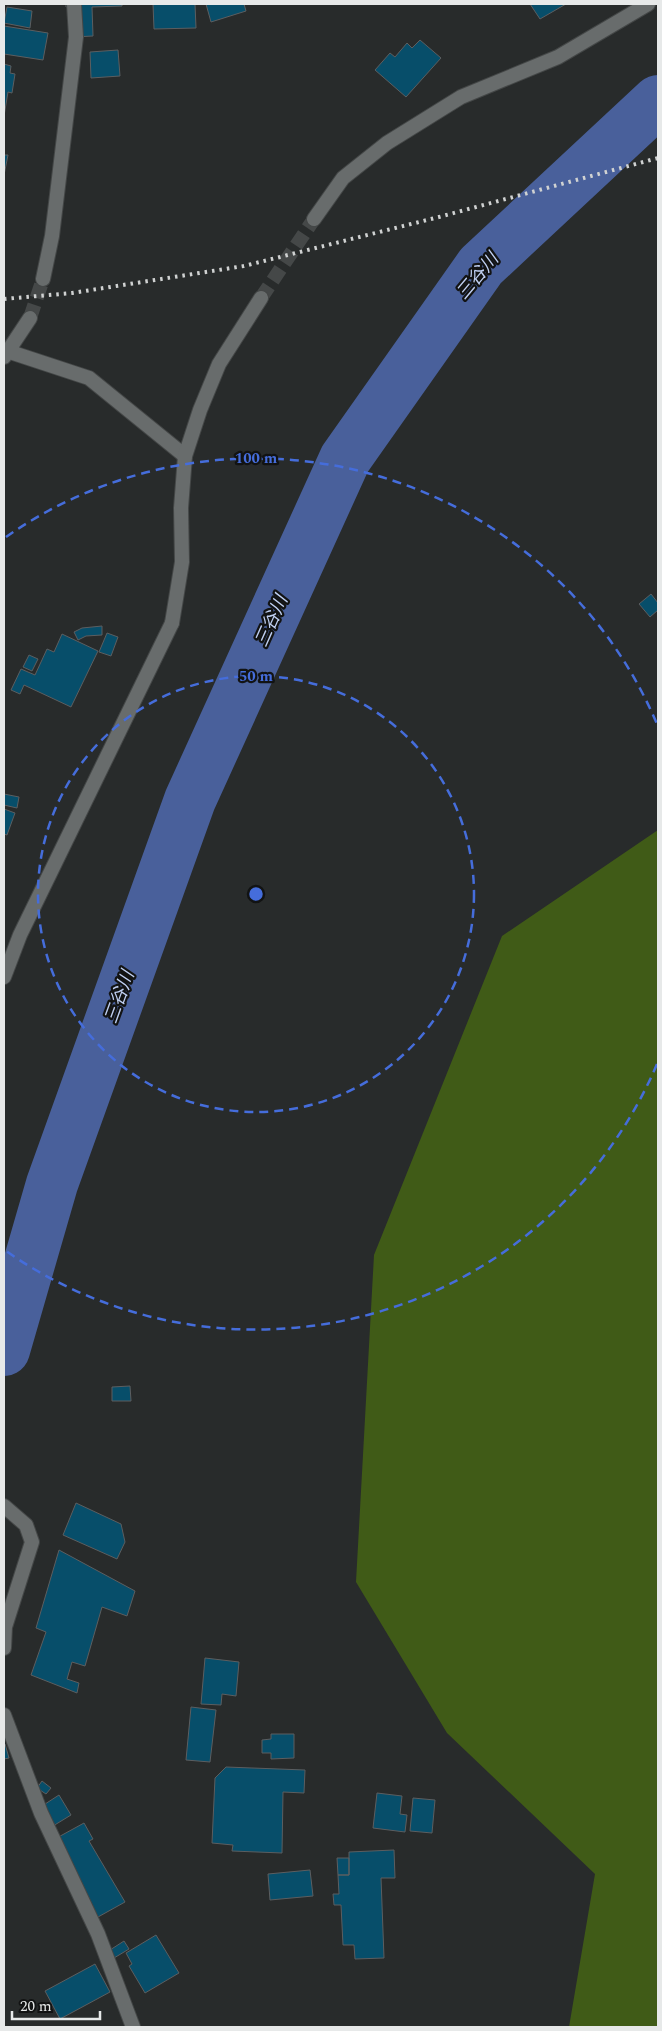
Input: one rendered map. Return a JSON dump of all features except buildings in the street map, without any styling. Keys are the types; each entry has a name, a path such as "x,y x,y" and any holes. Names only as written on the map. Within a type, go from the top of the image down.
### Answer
{"street":[{"path":"43,279 52,236 76,37 74,4"},
{"path":"314,219 344,178 387,143 461,97 558,57 648,4"},
{"path":"4,977 20,935 172,623 182,562 181,508 185,456 200,410 219,364 261,298"},
{"path":"30,318 6,353 88,378 185,456"},
{"path":"4,1506 26,1525 32,1542 5,1627 4,1648"},
{"path":"4,1715 40,1813 98,1934 133,2027"}],"green space":[{"path":"658,830 658,2027 569,2027 595,1874 447,1733 356,1582 374,1255 502,936"}],"waterway":[{"name":"三谷川","path":"4,1350 52,1184 190,800 345,459 481,266 658,101"}],"tunnel":[{"path":"261,298 314,219"},
{"path":"30,318 43,279"}],"railway":[{"path":"4,299 72,293 244,266 439,217 658,158"}]}
